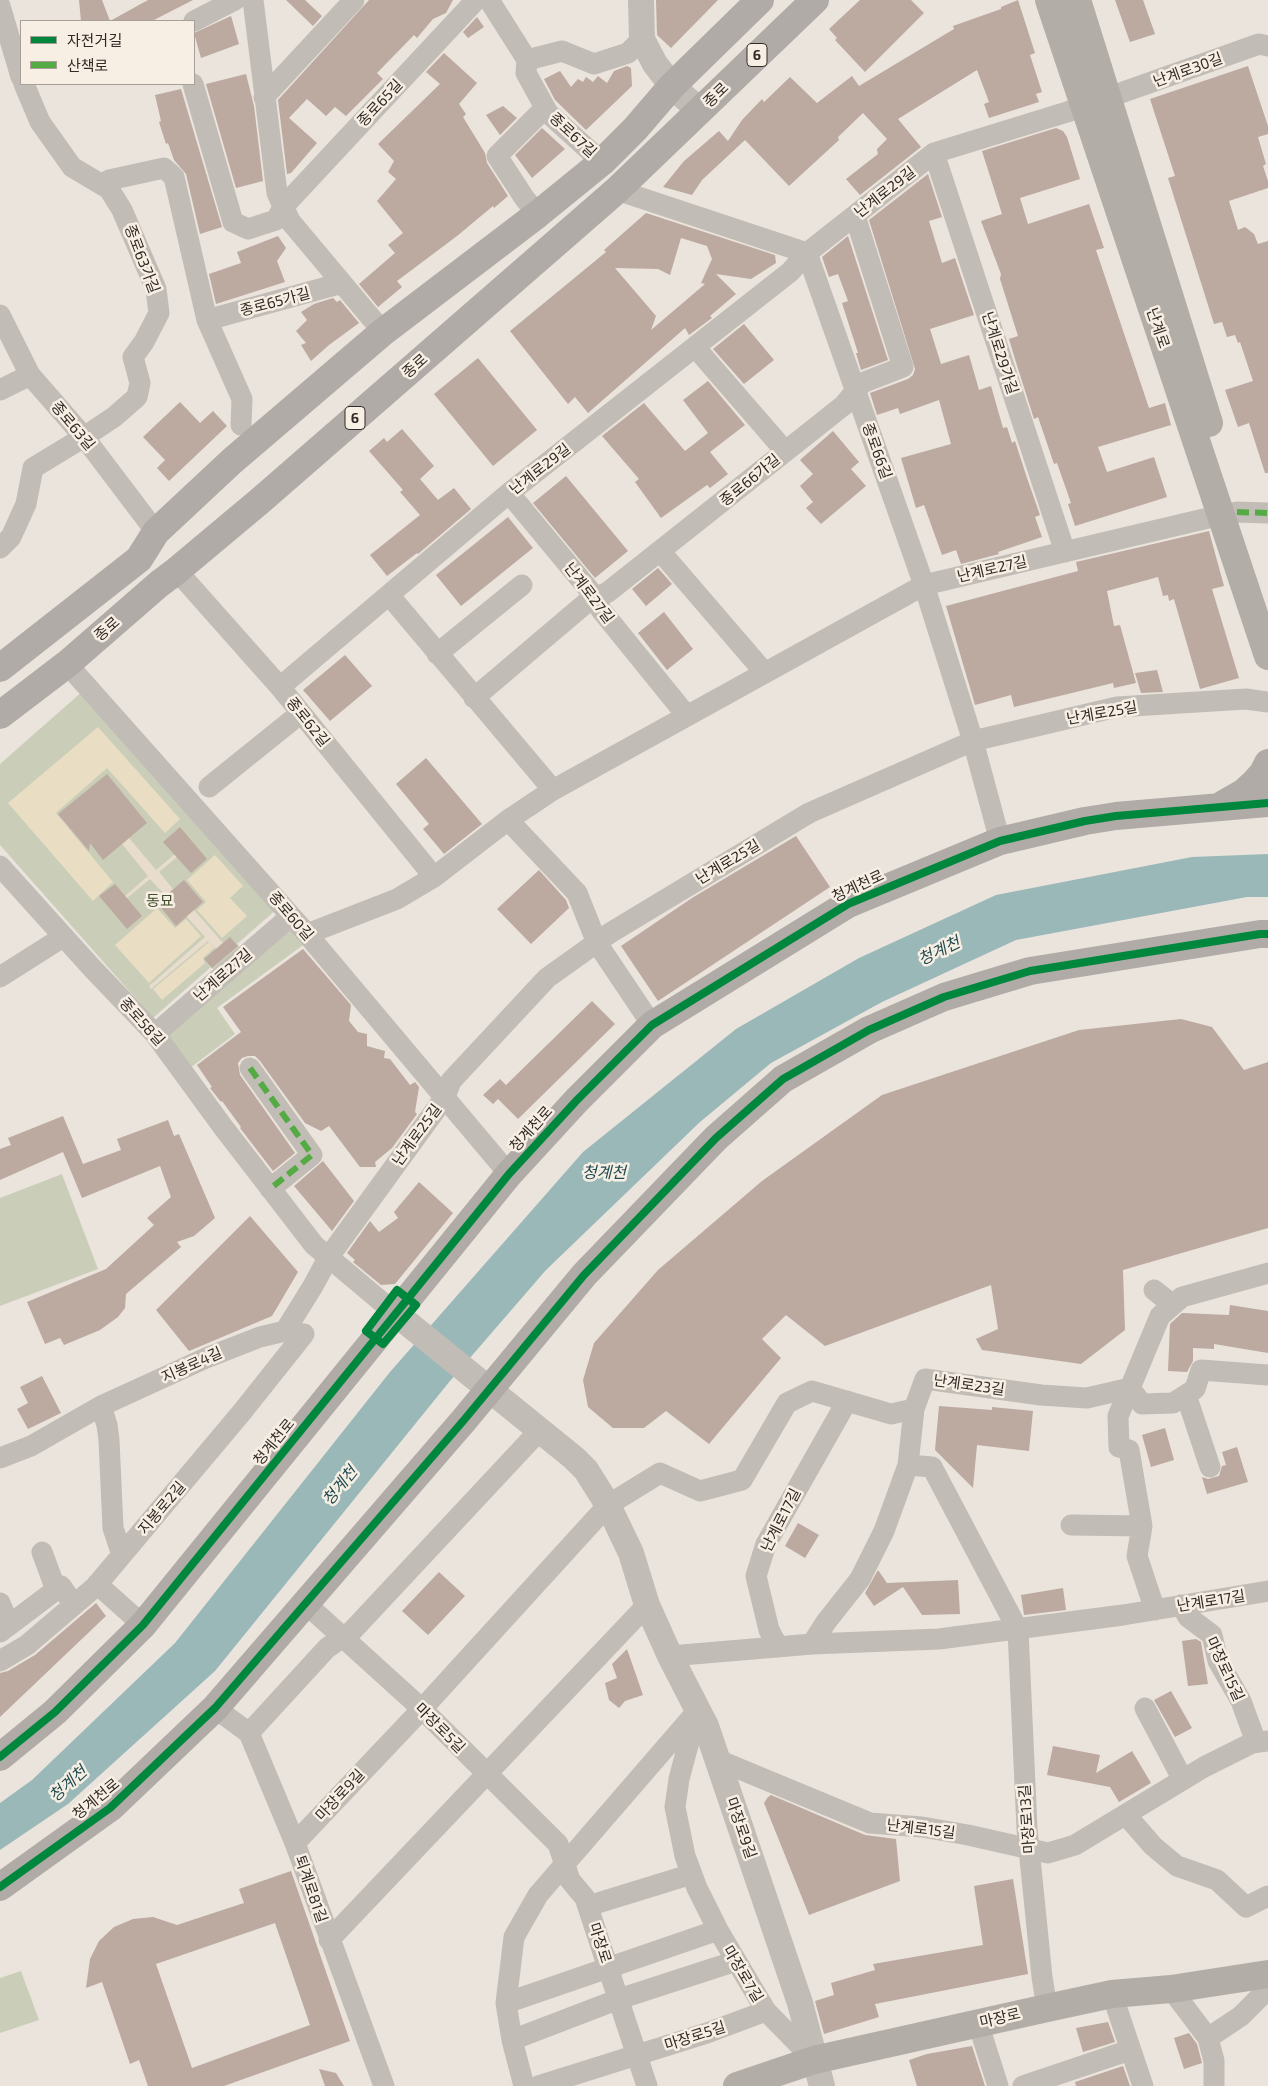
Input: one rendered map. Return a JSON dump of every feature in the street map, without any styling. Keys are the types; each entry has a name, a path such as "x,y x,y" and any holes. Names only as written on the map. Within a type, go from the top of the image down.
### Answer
{"main road":[{"name":"6","path":"0,668 139,559 156,532 232,461 383,332 538,214 602,162 635,129 672,86 760,0"},
{"name":"종로","path":"0,715 67,664 617,190 815,0"},
{"name":"난계로","path":"1049,0 1096,102"},
{"name":"난계로","path":"1076,0 1096,102 1229,514 1268,656"},
{"name":"난계로","path":"1229,514 1248,553 1268,612"},
{"path":"1220,807 1254,784 1264,773 1268,763"},
{"name":"청계천로","path":"0,1757 55,1712 143,1625 402,1319 509,1174 576,1100 652,1025 848,904 1000,841 1086,821 1268,803"},
{"name":"청계천로","path":"0,1887 110,1808 215,1708 305,1604 485,1385 584,1275 716,1138 783,1079 886,1022 944,997 1030,970 1268,934"},
{"name":"마장로","path":"737,2086 814,2060 1112,1994 1171,1988 1268,1974"}],"street":[{"path":"195,20 235,0"},
{"path":"253,0 277,193 290,221 383,332"},
{"path":"264,97 354,0"},
{"name":"종로65길","path":"193,85 233,222 248,229 276,220 283,207 476,0"},
{"name":"종로67길","path":"489,0 527,60 526,73 548,113 602,162"},
{"path":"641,0 642,39 655,64 672,86 700,111"},
{"path":"0,6 20,74"},
{"path":"527,60 562,51 594,64 628,53 642,39"},
{"name":"난계로30길","path":"1096,102 1259,44 1268,46"},
{"name":"종로63가길","path":"0,548 11,537 26,504 34,468 114,417 137,397 140,384 133,357 144,342 159,313 156,289 122,210 109,189 72,167 40,122 24,85"},
{"name":"난계로29길","path":"280,687 509,493 790,272 807,254 934,153 1096,102"},
{"name":"종로67길","path":"538,214 525,199 497,156 545,108"},
{"name":"난계로29가길","path":"934,153 1065,552"},
{"path":"102,184 108,180 164,168 174,177 207,320 242,398 241,425"},
{"path":"617,190 807,254"},
{"name":"종로66가길","path":"474,698 586,603 608,592 844,405 862,383 903,367 855,216"},
{"name":"종로66길","path":"807,254 924,585 973,741 1000,841"},
{"name":"종로65가길","path":"207,320 342,283"},
{"name":"종로63길","path":"0,315 30,375 84,437 156,532"},
{"path":"695,347 785,451"},
{"path":"0,390 30,375"},
{"name":"난계로27길","path":"509,493 596,598 601,610 687,716"},
{"name":"난계로27길","path":"307,934 397,900 434,877 508,820 553,790 924,585 1229,514 1268,513"},
{"path":"660,551 765,673"},
{"name":"종로62길","path":"175,572 186,580 280,687 434,877"},
{"path":"437,654 522,584"},
{"path":"389,596 553,790"},
{"name":"종로60길","path":"67,664 307,934 509,1174"},
{"name":"난계로25길","path":"328,1258 445,1097 451,1081 547,978 597,942 809,813 973,741 1117,707 1246,699 1268,702"},
{"path":"209,787 301,713"},
{"path":"508,820 577,893 597,942 652,1025"},
{"name":"종로58길","path":"0,866 63,937 155,1034 314,1245 402,1319"},
{"name":"난계로27길","path":"155,1034 291,916"},
{"path":"0,977 63,937"},
{"path":"250,1068 312,1155 270,1189"},
{"path":"295,1333 313,1286 328,1258"},
{"path":"1268,1273 1182,1297 1173,1304 1160,1316 1130,1388 1142,1404 1172,1403 1195,1389 1201,1370 1268,1376"},
{"path":"1154,1290 1173,1304"},
{"name":"마장로9길","path":"402,1319 574,1458 586,1470 608,1505 631,1553 648,1606 670,1656 706,1726 800,2003 822,2086"},
{"name":"지봉로4길","path":"0,1458 32,1446 101,1406 206,1358 260,1337 295,1333"},
{"name":"지봉로2길","path":"0,1660 27,1645 97,1584 295,1333"},
{"name":"난계로23길","path":"914,1409 925,1379 1041,1395 1087,1398 1130,1388"},
{"name":"난계로17길","path":"1130,1388 1118,1416 1119,1447 1129,1450 1142,1526 1137,1556 1155,1610"},
{"path":"608,1505 660,1472 700,1491 742,1480 786,1403 812,1391 891,1414 914,1409 908,1465 884,1531 860,1579 826,1622 812,1644"},
{"path":"1186,1395 1210,1467"},
{"name":"난계로17길","path":"778,1647 769,1630 756,1576 766,1544 847,1401"},
{"path":"101,1406 108,1425 113,1528 122,1554"},
{"path":"215,1708 249,1733 327,1648 352,1631 540,1431"},
{"path":"908,1465 932,1467 1018,1630"},
{"name":"마장로9길","path":"295,1843 422,1709 608,1505"},
{"path":"1071,1525 1142,1526"},
{"path":"42,1552 56,1590"},
{"path":"97,1584 143,1625"},
{"path":"0,1603 5,1629 61,1586 74,1605"},
{"name":"난계로17길","path":"670,1656 812,1644 940,1639 1018,1630 1155,1610 1268,1591"},
{"name":"마장로5길","path":"305,1604 422,1709 486,1775 558,1844 565,1861"},
{"path":"329,1940 648,1606"},
{"name":"마장로15길","path":"1181,1606 1188,1618 1212,1635 1218,1661 1262,1742"},
{"name":"마장로13길","path":"1018,1630 1027,1829 1047,2008"},
{"path":"1145,1708 1183,1780"},
{"path":"524,2086 512,2040 506,2003 514,1937 538,1895 565,1861 698,1710"},
{"name":"마장로7길","path":"698,1710 681,1771 675,1807 685,1856 718,1930 766,2011 814,2060"},
{"name":"퇴계로81길","path":"249,1733 295,1843 384,2086"},
{"name":"난계로15길","path":"718,1760 870,1823 922,1827 1048,1853 1075,1845 1126,1816 1204,1767 1262,1742"},
{"path":"1126,1816 1153,1846 1177,1866 1217,1880 1246,1907 1268,1896"},
{"name":"마장로","path":"565,1861 570,1880 585,1898 588,1906 647,2086"},
{"path":"588,1906 692,1874"},
{"path":"506,2003 718,1930"},
{"path":"512,2040 619,1999 736,1961"},
{"path":"1171,1988 1208,2038 1214,2061 1214,2086"},
{"path":"1208,2038 1242,2016 1268,1989"},
{"path":"1112,1994 1143,2086"},
{"name":"마장로5길","path":"538,2086 707,2033 766,2011"},
{"path":"978,2023 998,2086"},
{"path":"1023,2086 1130,2050"}],"green space":[{"name":"동묘","path":"84,690 277,909 237,944 242,950 217,973 211,967 153,1018 0,845 0,764"},
{"path":"291,922 310,940 217,1008 235,1034 190,1068 167,1041 166,1029"},
{"path":"62,1174 98,1269 0,1306 0,1198"},
{"path":"21,1971 39,2020 0,2033 0,1978"}],"sand":[{"path":"98,727 180,819 165,833 107,768 56,813 113,882 93,901 8,803"},
{"path":"215,855 243,886 230,898 247,916 222,938 197,910 206,902 187,880"},
{"path":"157,908 175,928 186,919 201,936 149,983 115,945"},
{"path":"209,942 214,948 203,958 205,963 162,1000 153,989"}],"shaded area":[{"path":"129,838 156,870 175,854 177,857 159,872 173,889 166,896 150,879 127,898 125,896 148,876 122,844"},
{"path":"194,910 223,943 216,949 208,941 151,989 149,986 205,937 186,916"}],"water":[{"name":"청계천","path":"1268,854 1268,897 1247,897 1016,940 882,1002 771,1063 700,1122 546,1270 450,1381 215,1671 68,1804 0,1850 0,1803 32,1780 175,1643 390,1372 583,1152 736,1029 859,958 996,895 1192,857"}],"building":[{"path":"79,0 102,0 110,20 81,20"},
{"path":"148,0 193,0 154,20 112,20"},
{"path":"286,0 305,0 322,16 313,26"},
{"path":"369,0 453,0 446,13 433,19 417,38 414,35 377,73 383,79 346,116 335,107 326,116 307,99 289,118 317,143 291,173 287,174 278,100"},
{"path":"656,0 718,0 671,48 657,35"},
{"path":"860,0 911,0 924,13 865,72 835,40 837,38 829,29"},
{"path":"1018,0 1035,53 1030,55 1042,92 1036,94 1039,102 989,118 984,104 989,102 977,70 898,119 921,147 860,195 846,179 878,154 877,149 887,139 863,113 838,137 839,140 789,186 745,140 702,180 692,195 663,187 684,161 719,131 728,141 742,120 762,99 764,102 790,77 817,103 852,76 859,86 954,29 953,26 1001,9 1001,7"},
{"path":"1115,0 1143,0 1155,34 1130,42"},
{"path":"231,16 239,44 201,58 195,33"},
{"path":"477,17 484,27 468,38 463,32"},
{"path":"444,53 477,83 459,104 466,114 463,117 485,153 487,163 508,196 397,281 402,287 378,307 359,284 395,253 388,245 403,233 377,201 396,179 388,172 394,161 378,144 440,84 426,72"},
{"path":"627,66 631,68 632,86 586,130 555,100 544,79 560,71 571,87 578,79 583,82 586,77 593,82 598,76 607,83 614,71"},
{"path":"1248,66 1268,126 1268,134 1258,137 1266,164 1263,166 1268,181 1268,188 1229,201 1238,230 1245,227 1254,234 1258,244 1268,241 1268,473 1265,473 1249,423 1238,427 1225,390 1253,381 1240,342 1238,343 1235,335 1227,337 1222,322 1214,324 1168,178 1175,176 1150,99"},
{"path":"246,74 254,106 263,181 236,188 206,84"},
{"path":"181,89 222,227 200,234 186,174 174,160 168,143 166,144 159,122 161,121 155,95"},
{"path":"503,106 517,118 500,135 486,115"},
{"path":"542,128 565,149 532,178 515,155"},
{"path":"1056,128 1063,131 1067,137 1080,179 1020,198 1028,224 1089,204 1104,248 1096,250 1149,408 1165,403 1171,425 1098,447 1107,472 1154,457 1167,497 1075,526 1068,504 1071,503 1057,463 1054,464 1038,417 1034,419 1015,359 1009,339 1018,336 1000,279 1001,274 981,221 1002,214 982,151"},
{"path":"928,174 942,217 929,221 942,263 955,258 974,315 930,329 941,364 969,355 979,390 991,386 1003,428 1007,427 1012,443 1015,441 1040,515 1035,517 1042,537 998,552 999,554 961,564 956,550 942,555 924,505 916,508 901,458 951,444 939,400 900,414 898,408 877,415 870,393 908,379 913,375 915,369 869,220"},
{"path":"646,213 775,255 776,263 751,279 716,274 736,294 710,316 712,318 689,335 685,328 588,413 575,397 568,404 510,331 606,252 604,250","holes":["681,238 707,246 712,259 701,283 705,284 651,330 656,316 615,268 658,269 670,275"]},
{"path":"278,236 286,248 277,261 285,282 216,304 209,274 241,263 237,252"},
{"path":"848,236 888,360 861,370 856,353 858,353 842,303 848,301 838,274 829,277 822,257"},
{"path":"333,298 337,302 340,300 359,323 311,361 301,345 306,343 296,331 307,320 301,312 314,304"},
{"path":"744,324 774,360 744,384 713,349"},
{"path":"478,358 537,430 493,466 434,394"},
{"path":"708,381 745,425 710,452 728,474 710,488 707,485 661,518 635,482 639,479 602,436 644,403 685,451 708,433 683,400"},
{"path":"180,402 200,423 213,411 227,426 169,481 157,468 165,460 143,437"},
{"path":"402,429 434,466 420,479 438,500 454,488 471,509 418,554 387,576 370,555 420,515 400,492 403,490 369,451 384,438 387,442"},
{"path":"833,431 859,462 851,469 866,486 821,524 806,508 813,502 800,486 813,474 800,460"},
{"path":"566,476 628,551 595,578 533,503"},
{"path":"508,517 533,548 461,606 436,575"},
{"path":"1209,531 1224,586 1212,589 1239,678 1200,689 1174,599 1169,601 1168,595 1163,596 1158,577 1107,591 1114,626 1120,625 1136,683 1114,688 1113,683 1014,707 1011,695 975,705 946,606 1078,571 1076,562"},
{"path":"658,568 672,584 646,606 632,589"},
{"path":"664,612 693,649 667,670 638,633"},
{"path":"345,655 372,686 330,721 303,690"},
{"path":"1157,670 1163,692 1141,693 1135,673"},
{"path":"426,758 482,824 444,854 423,829 429,824 396,784"},
{"path":"107,774 147,823 103,860 90,843 89,851 58,814"},
{"path":"180,827 207,859 191,873 163,842"},
{"path":"796,836 830,887 658,1001 621,946 692,898"},
{"path":"539,870 566,900 569,908 531,944 497,909"},
{"path":"184,880 203,902 176,926 157,903"},
{"path":"115,884 142,916 127,929 99,896"},
{"path":"230,937 238,946 212,968 204,959"},
{"path":"303,949 351,1005 349,1021 358,1032 367,1034 367,1046 385,1051 384,1058 390,1059 410,1085 415,1082 419,1087 415,1112 417,1114 392,1148 375,1162 376,1167 360,1167 329,1126 321,1131 305,1123 260,1061 255,1056 248,1056 242,1058 238,1063 240,1075 295,1153 273,1171 222,1101 210,1088 212,1087 197,1065 241,1032 223,1007"},
{"path":"592,1001 615,1024 518,1119 498,1099 493,1104 483,1095 500,1079 506,1085"},
{"path":"1181,1019 1212,1027 1244,1070 1268,1062 1268,1228 1123,1270 1125,1330 1081,1364 982,1350 976,1339 998,1329 991,1285 825,1346 786,1315 762,1339 781,1358 709,1444 666,1411 644,1428 613,1428 588,1407 583,1380 594,1343 658,1270 762,1181 882,1095 1079,1030"},
{"path":"63,1116 83,1164 121,1150 117,1139 168,1120 174,1136 179,1134 215,1218 194,1236 177,1242 181,1247 126,1294 125,1308 118,1317 100,1330 64,1345 60,1338 45,1344 27,1302 106,1269 154,1225 147,1218 171,1197 160,1166 82,1198 63,1152 0,1180 0,1149 11,1145 8,1138"},
{"path":"323,1161 354,1201 332,1231 294,1186"},
{"path":"419,1182 453,1213 395,1284 381,1285 353,1262 355,1260 347,1253 370,1221 379,1232 398,1218 394,1212"},
{"path":"250,1216 298,1272 272,1316 189,1351 156,1310"},
{"path":"1230,1305 1268,1311 1268,1353 1214,1344 1214,1349 1193,1348 1193,1361 1187,1372 1168,1371 1170,1324 1182,1313 1229,1315"},
{"path":"42,1376 61,1413 28,1429 17,1409 28,1403 20,1387"},
{"path":"939,1406 992,1410 992,1407 1033,1411 1029,1451 977,1445 973,1488 935,1450"},
{"path":"1165,1428 1174,1460 1151,1467 1142,1435"},
{"path":"1237,1447 1248,1482 1207,1494 1202,1477 1208,1479 1219,1476 1222,1466 1226,1465 1222,1452"},
{"path":"798,1523 819,1535 805,1558 785,1546"},
{"path":"878,1570 887,1583 958,1580 960,1614 922,1615 903,1587 874,1606 865,1593"},
{"path":"439,1572 465,1596 428,1635 402,1611"},
{"path":"1063,1588 1066,1610 1024,1615 1021,1595"},
{"path":"96,1603 106,1616 0,1717 0,1673 8,1671 35,1655"},
{"path":"1196,1639 1201,1642 1208,1684 1188,1686 1182,1641"},
{"path":"627,1649 643,1695 625,1701 619,1708 609,1700 605,1683 617,1678 612,1664"},
{"path":"1171,1691 1192,1728 1175,1737 1154,1700"},
{"path":"1053,1746 1100,1755 1096,1773 1132,1751 1151,1783 1119,1802 1110,1787 1047,1775"},
{"path":"771,1795 865,1835 896,1839 900,1881 809,1915 764,1803"},
{"path":"291,1871 350,2041 224,2086 148,2086 139,2060 130,2064 102,1982 86,1988 90,1959 99,1941 114,1927 133,1919 153,1917 177,1925 244,1903 239,1889","holes":["275,1923 310,2025 192,2068 156,1964"]},
{"path":"1013,1879 1028,1974 875,2004 879,2017 824,2034 815,2001 834,1995 831,1983 875,1970 873,1964 983,1945 974,1886"},
{"path":"1108,2022 1115,2042 1083,2052 1076,2028"},
{"path":"1189,2033 1197,2044 1202,2063 1184,2069 1174,2038"},
{"path":"972,2046 985,2086 917,2086 909,2060 927,2054"},
{"path":"1123,2066 1130,2086 1076,2086 1075,2082"},
{"path":"319,2069 336,2073 344,2086 325,2086"}],"marked path":[{"path":"1237,512 1268,513"},
{"path":"250,1068 312,1155 270,1189"}],"cycle path":[{"path":"0,1757 55,1712 143,1625 509,1174 577,1100 652,1025 848,904 1000,841 1085,821 1116,816 1268,803"},
{"path":"0,1887 110,1808 215,1708 464,1420 584,1275 716,1138 783,1079 869,1030 944,997 1030,971 1268,934"},
{"path":"397,1290 416,1305 383,1344 366,1331 397,1290"}]}
